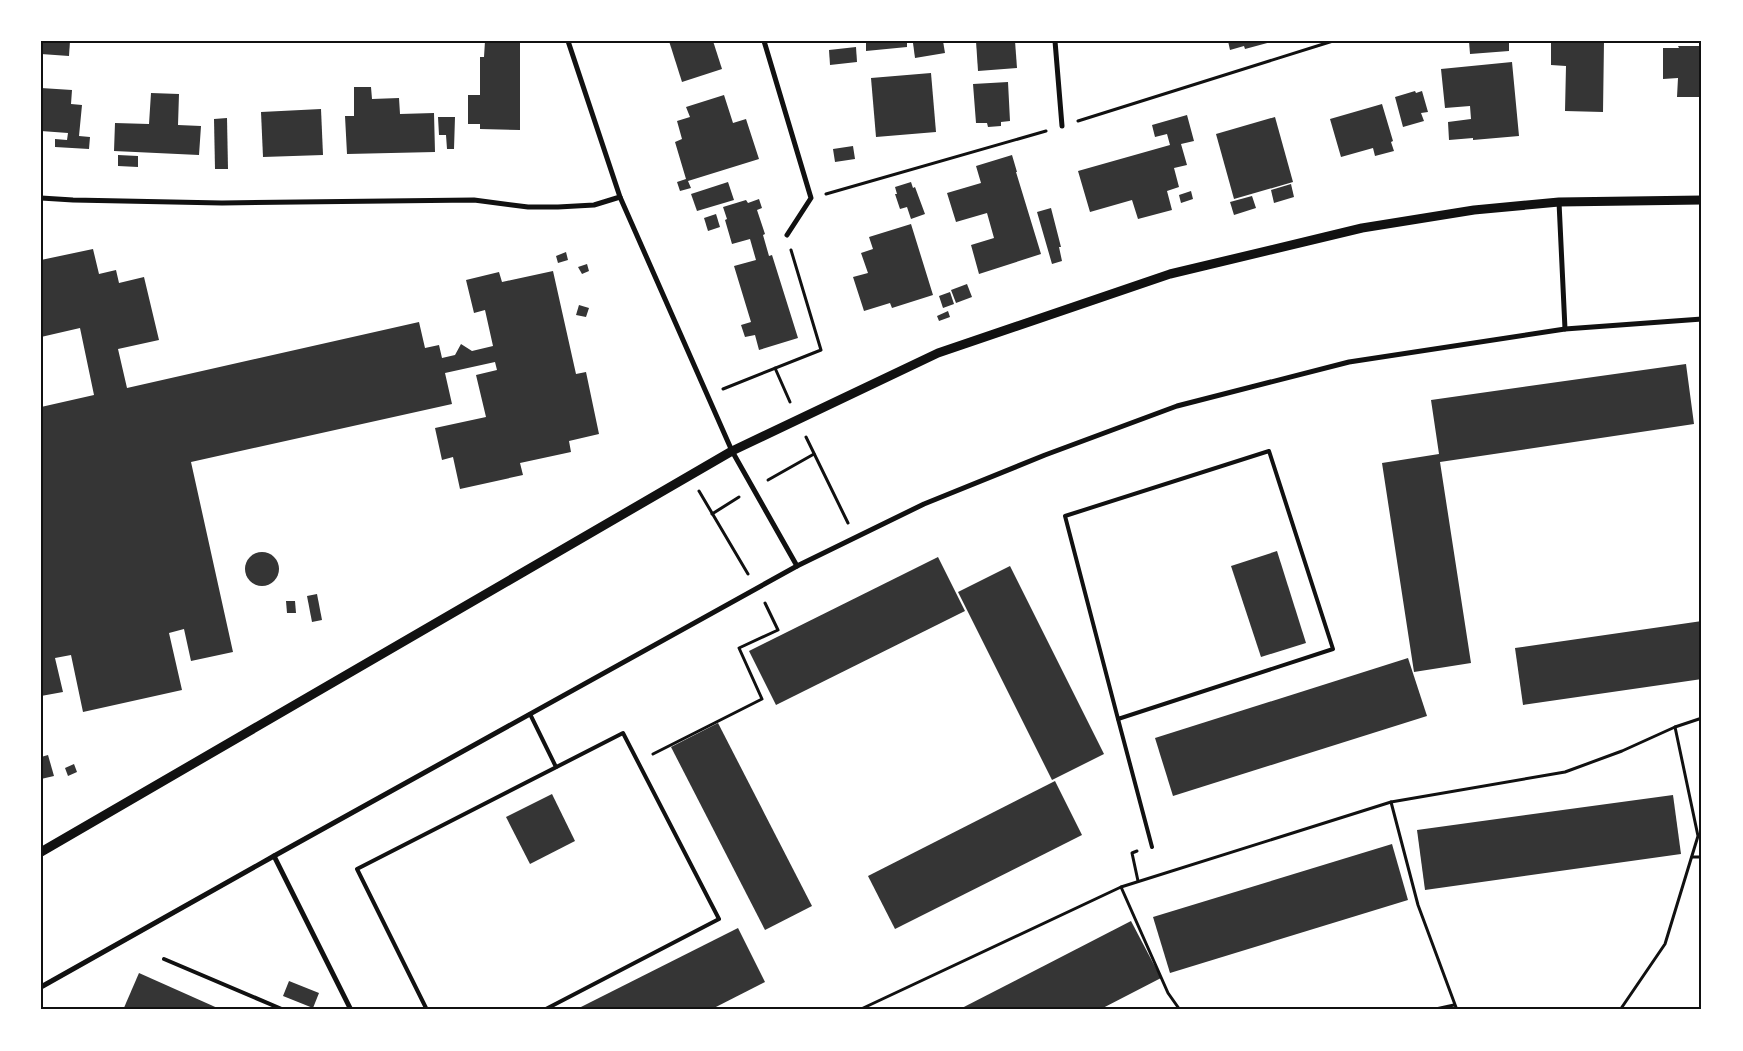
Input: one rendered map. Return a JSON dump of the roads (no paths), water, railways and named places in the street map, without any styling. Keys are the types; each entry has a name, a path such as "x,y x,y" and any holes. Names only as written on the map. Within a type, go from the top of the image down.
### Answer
{"street":[{"path":"568,41 620,197 732,451 797,566"},
{"path":"764,41 811,198 787,235"},
{"path":"1055,41 1062,126"},
{"path":"41,198 222,204 474,200 528,207 558,208 594,206 620,197"},
{"path":"41,852 732,451 938,353 1170,274 1362,228 1474,210 1559,202 1702,200"},
{"path":"1559,202 1564,329"},
{"path":"41,988 274,856 797,566 924,504 1176,406 1350,362 1564,329 1702,319"},
{"path":"274,856 351,1010"}],"lane":[{"path":"1118,718 1332,649 1269,451 1065,516 1118,718 1152,847"},
{"path":"530,714 556,767"},
{"path":"427,1010 357,869 623,733 719,919 544,1010"},
{"path":"164,959 284,1010"}]}
